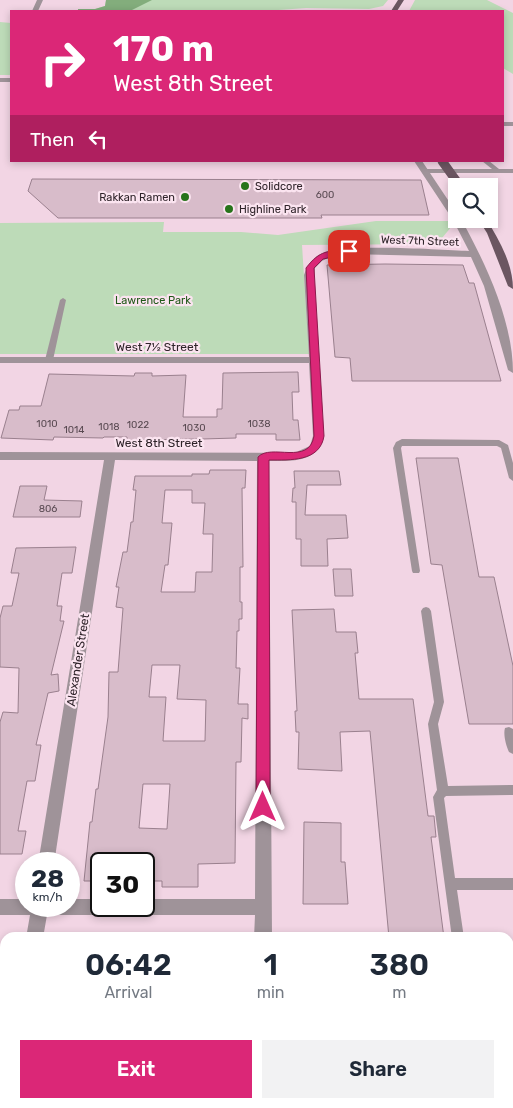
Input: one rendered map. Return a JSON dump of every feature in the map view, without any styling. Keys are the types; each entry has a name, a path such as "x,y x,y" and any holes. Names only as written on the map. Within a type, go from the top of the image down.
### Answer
{"main road":[{"path":"395,9 401,0"},
{"path":"443,162 454,178"},
{"path":"488,228 513,286"}],"street":[{"path":"419,162 448,204"},
{"path":"462,228 489,286 513,370"},
{"name":"West 7th Street","path":"315,360 310,268 320,257 349,251 474,254"},
{"name":"West 7½ Street","path":"0,360 315,360"},
{"name":"West 8th Street","path":"0,456 294,457 305,454 316,447 319,436 315,360"},
{"name":"Alexander Street","path":"48,852 110,457"},
{"path":"263,457 263,932"},
{"path":"0,907 15,907"},
{"path":"80,907 263,907"},
{"path":"35,932 38,917"}],"lane":[{"path":"486,162 498,171"},
{"path":"426,171 513,171"},
{"path":"49,360 63,300"},
{"path":"416,571 397,448 399,444 402,442 499,443 505,447 513,478"},
{"path":"426,611 439,702 433,724 443,791 438,797 457,932"},
{"path":"509,731 513,749"},
{"path":"443,791 513,790"},
{"path":"451,884 513,884"}],"green space":[{"path":"106,0 388,0 383,6 369,9 78,10 95,9 105,6"},
{"path":"106,0 152,0 132,10 78,10 95,9 105,6"},
{"path":"415,0 487,0 513,13 513,74 504,69 504,10 410,10"},
{"path":"0,22 10,23 10,75 0,75"},
{"name":"Lawrence Park","path":"376,221 448,221 448,228 450,228 437,244 302,245 309,354 0,354 0,223 164,222 163,232 241,232 278,235"}],"building":[{"path":"32,179 421,180 429,215 321,215 322,218 58,218 28,191"},
{"path":"327,265 463,265 469,283 474,283 501,381 352,381 350,358 335,357"},
{"path":"298,372 299,392 292,392 293,420 298,420 300,440 276,440 276,434 236,434 236,438 202,439 127,440 127,437 54,437 53,440 1,438 9,410 19,410 20,406 41,406 49,374 134,376 135,373 152,373 152,376 186,375 183,417 217,417 217,409 222,409 223,373"},
{"path":"416,458 458,458 479,577 494,577 513,666 513,724 469,724 442,565 431,564"},
{"path":"210,470 246,470 245,488 242,488 243,567 240,567 240,602 242,602 242,619 239,619 239,631 237,631 236,668 240,668 238,704 248,704 248,719 242,718 241,762 236,762 235,863 198,864 198,887 162,887 162,881 155,881 155,852 90,852 90,881 84,881 90,822 92,822 96,789 98,789 108,717 109,672 118,672 123,608 116,607 119,587 116,587 123,552 127,552 131,522 133,522 136,490 133,490 135,476 192,476 192,474 209,474","holes":["165,490 192,490 192,503 205,503 203,534 213,534 212,572 196,572 195,592 161,592 165,565 168,565 172,523 162,523","152,665 180,665 177,699 206,700 205,741 163,741 166,697 149,697","143,784 170,784 167,829 139,828"]},
{"path":"294,471 339,471 341,485 307,485 305,515 346,515 348,538 327,539 328,566 301,566 301,539 296,539 296,502 292,502 293,488 295,488"},
{"path":"20,486 47,486 44,500 82,501 80,517 13,517"},
{"path":"76,547 72,573 62,573 57,606 62,606 60,621 64,621 51,675 58,674 59,691 48,693 36,745 41,745 35,781 27,781 18,831 26,831 22,852 0,854 0,722 3,712 18,713 19,668 0,667 0,618 3,606 12,606 19,573 11,573 16,548"},
{"path":"333,569 351,569 353,596 335,596"},
{"path":"334,609 336,632 356,632 358,653 355,653 359,699 413,699 428,816 434,816 436,837 431,837 443,932 388,932 370,731 340,732 342,771 298,769 299,732 296,732 295,711 297,711 292,610"},
{"path":"304,822 341,823 341,862 345,862 348,904 303,904"}],"place":[{"name":"Solidcore","path":"245,186"},
{"name":"Rakkan Ramen","path":"185,197"},
{"name":"Highline Park","path":"229,209"}],"route":[{"path":"263,807 263,457 294,457 312,451 318,444 310,268 320,257 349,251"}]}
